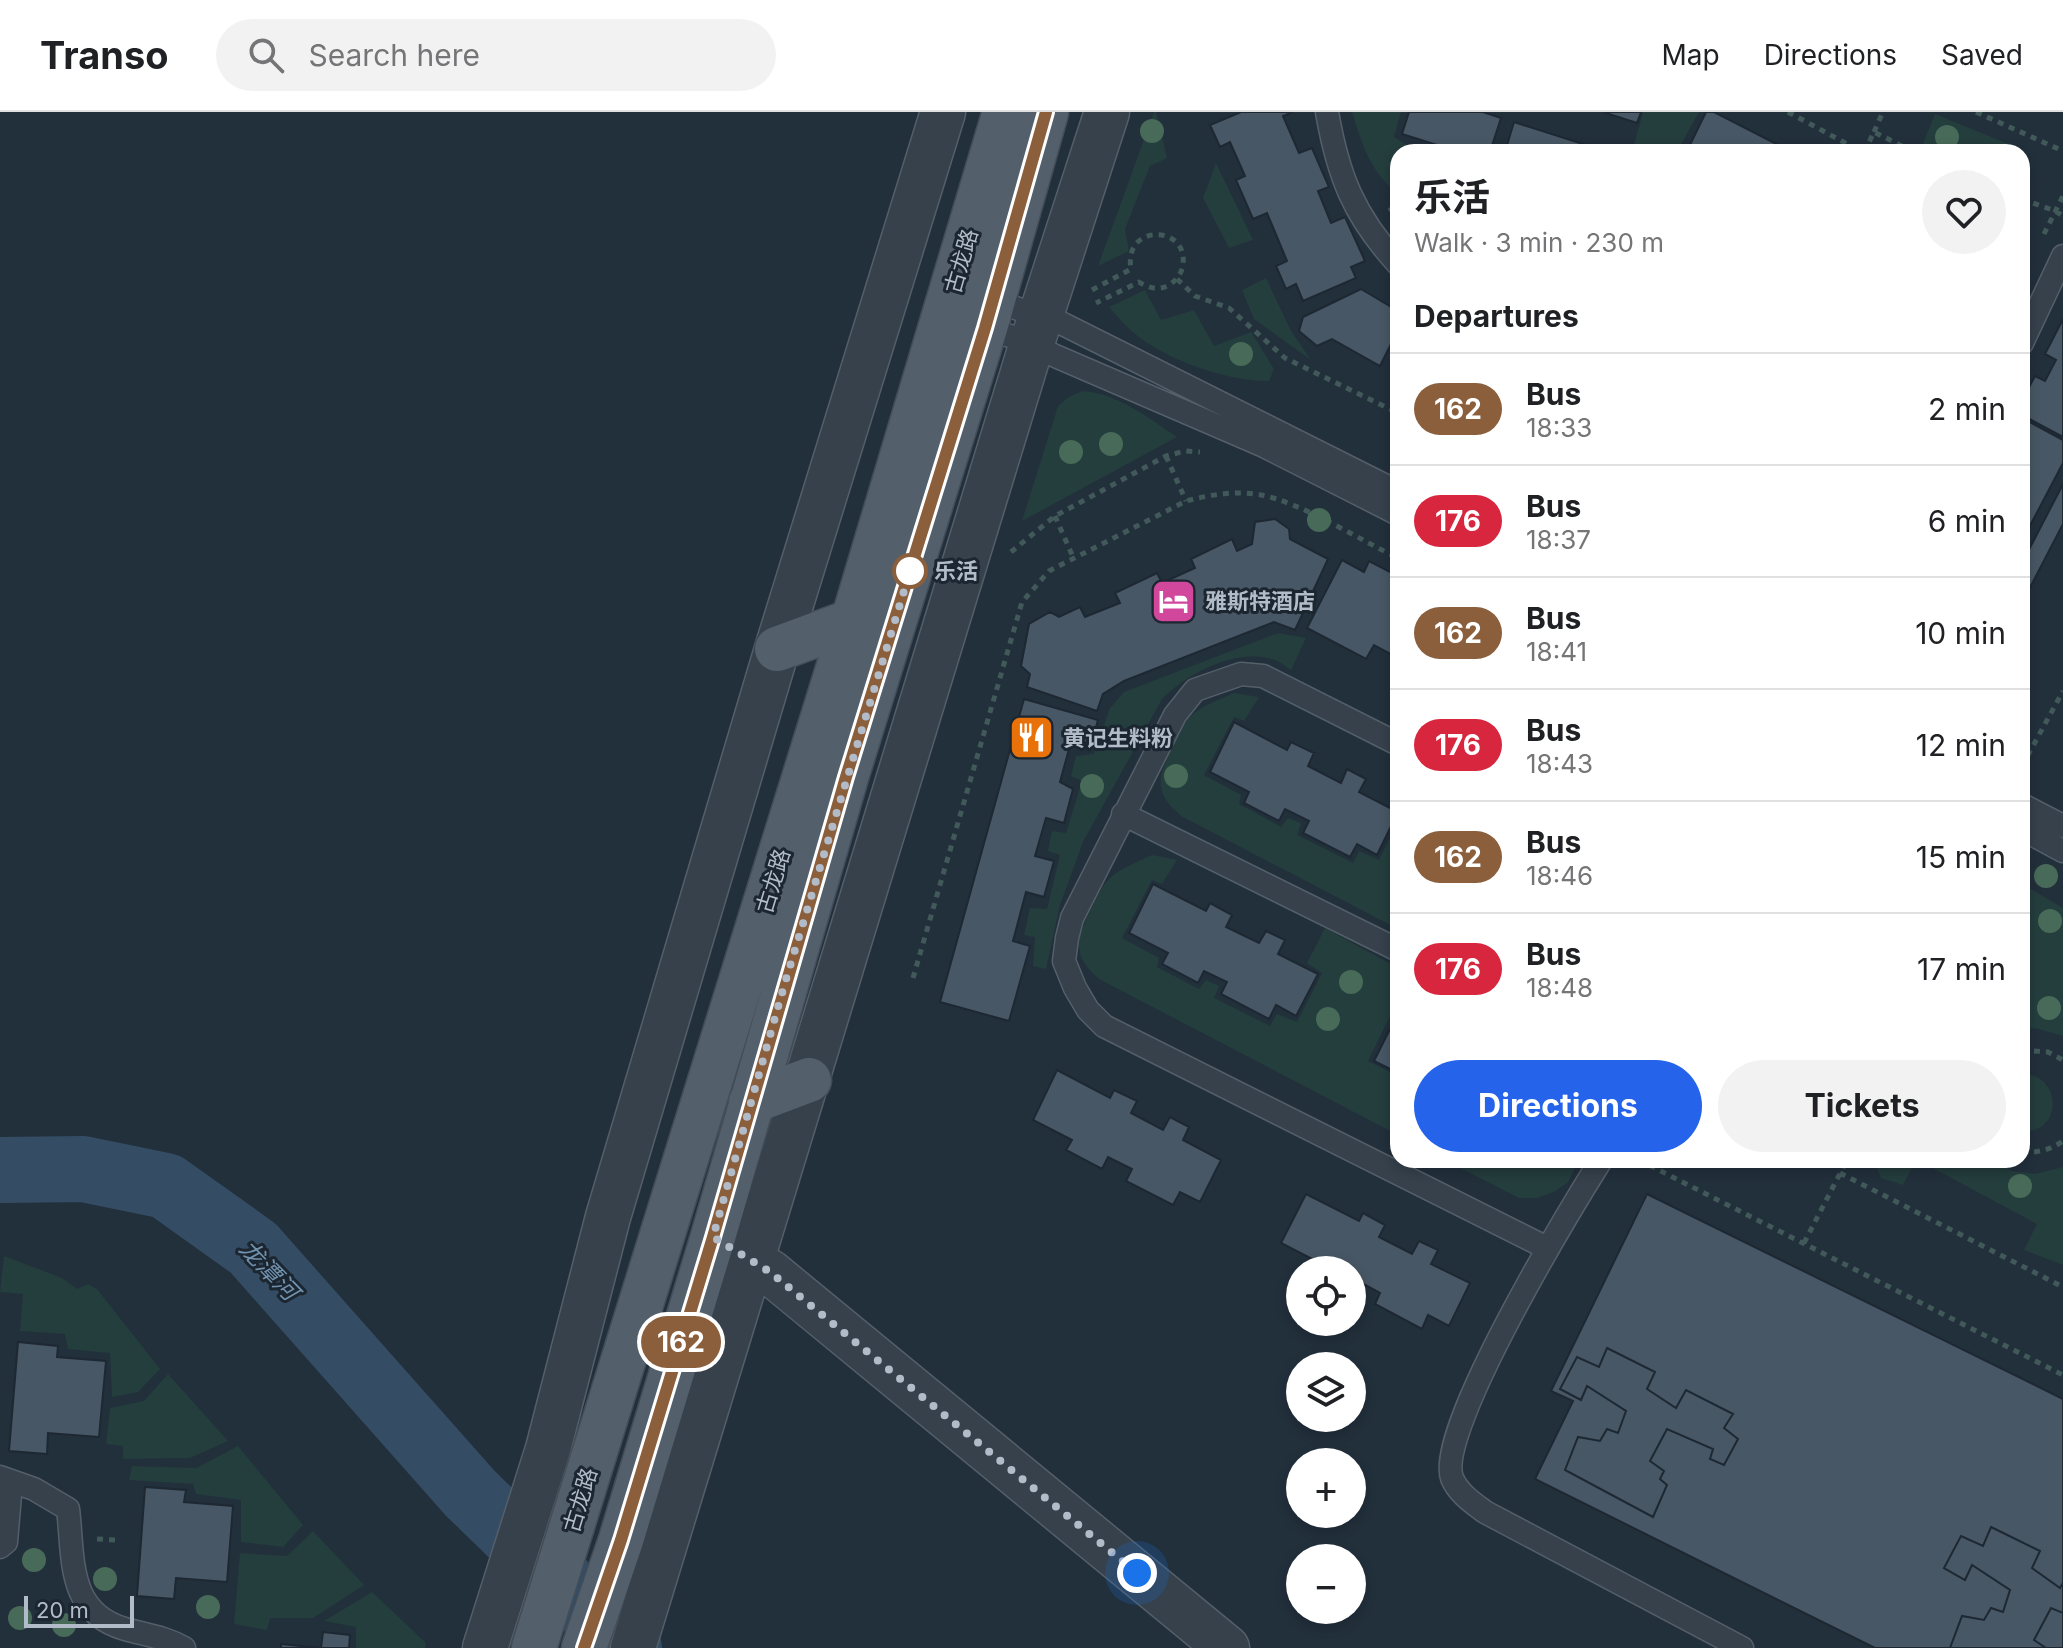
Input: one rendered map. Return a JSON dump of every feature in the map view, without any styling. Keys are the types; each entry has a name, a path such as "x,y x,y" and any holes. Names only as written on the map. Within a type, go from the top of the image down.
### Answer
{"main road":[{"name":"古龙路","path":"534,1648 853,621 1005,112"},
{"name":"古龙路","path":"584,1648 621,1540 713,1237 846,777 988,314 1046,112"},
{"path":"777,649 853,621"},
{"path":"751,1102 809,1080"}],"street":[{"path":"485,1648 548,1449 608,1217 777,649 943,112"},
{"path":"633,1648 1037,330 1107,112"},
{"path":"713,1237 770,1272 1227,1648"}],"lane":[{"path":"1327,112 1344,180 1358,214 1390,256"},
{"path":"2030,326 2063,256"},
{"path":"988,314 1037,330 1063,324 1390,488"},
{"path":"1037,330 1053,355 1264,446 1390,510"},
{"path":"1390,740 1263,676 1241,674 1195,690 1175,715 1072,918 1064,961 1075,988 1104,1026 1547,1248"},
{"path":"2030,809 2063,826"},
{"path":"1123,814 1390,946"},
{"path":"2030,833 2063,851"},
{"path":"1596,1168 1547,1248 1468,1401 1452,1452 1451,1476 1466,1499 1485,1512 1742,1648"},
{"path":"0,1547 6,1542 6,1480 55,1499 68,1509 74,1579 86,1604 102,1619 121,1628 170,1639 184,1648"}],"path":[{"path":"1788,112 1848,144"},
{"path":"1867,144 1883,112"},
{"path":"1976,112 2063,151"},
{"path":"1874,132 1898,144"},
{"path":"2030,202 2063,216"},
{"path":"1092,290 1131,269 1130,253 1149,235 1168,236 1179,246 1183,264 1177,279 1162,288 1139,282 1096,303"},
{"path":"1177,279 1195,296 1229,308 1285,358 1390,409"},
{"path":"1000,562 1055,516 1166,456 1185,451 1207,452"},
{"path":"1166,456 1186,501"},
{"path":"913,978 1022,602 1049,571 1186,501 1244,493 1269,497 1390,554"},
{"path":"1055,516 1073,557"},
{"path":"2030,751 2063,691"},
{"path":"2030,1051 2048,1052 2063,1060"},
{"path":"2030,1153 2053,1148 2063,1141"},
{"path":"1655,1168 2062,1373"},
{"path":"1804,1243 1843,1168"},
{"path":"1840,1173 2063,1287"}],"green space":[{"path":"1154,112 1167,158 1150,166 1125,229 1129,251 1098,266"},
{"path":"1352,112 1401,112 1394,137 1405,144 1390,144 1390,187 1379,175 1363,145"},
{"path":"1643,112 1699,112 1681,144 1634,144"},
{"path":"1935,114 2008,144 1923,144"},
{"path":"1216,163 1253,240 1229,248 1203,198"},
{"path":"1266,278 1291,331 1311,360 1254,319 1242,290"},
{"path":"1145,290 1161,320 1194,310 1214,346 1251,332 1274,369 1269,381 1236,378 1199,368 1148,344 1109,307"},
{"path":"1082,391 1120,401 1177,437 1022,521 1058,406"},
{"path":"1278,633 1306,638 1291,670 1277,661 1260,657 1229,660 1185,680 1162,699 1083,842 1060,905 1046,969 1033,966 1035,937 1024,935 1030,908 1047,909 1060,855 1048,851 1052,831 1066,833 1082,781 1071,776 1076,756 1094,754 1110,708 1124,692"},
{"path":"1234,693 1259,697 1244,721 1234,717 1204,775 1241,795 1239,804 1281,827 1288,818 1301,823 1297,835 1353,863 1359,851 1379,860 1390,838 1390,925 1181,816 1165,799 1161,783 1169,755 1185,723 1211,703"},
{"path":"1152,855 1177,860 1162,884 1152,880 1122,938 1159,958 1157,967 1199,989 1206,980 1219,986 1214,998 1270,1026 1277,1014 1297,1022 1322,973 1307,963 1325,928 1390,964 1390,1016 1368,1061 1390,1072 1390,1131 1099,979 1090,970 1079,945 1087,918 1108,880"},
{"path":"2030,889 2063,908 2063,1036 2030,1029"},
{"path":"2030,1076 2045,1083 2053,1104 2045,1123 2030,1130"},
{"path":"2063,1167 2063,1265 2024,1250 2037,1224 1933,1168 2006,1168 2035,1174"},
{"path":"1461,1168 1575,1168 1568,1182 1554,1192 1537,1198 1519,1198"},
{"path":"1877,1168 1912,1168 1903,1185 1881,1178"},
{"path":"4,1256 62,1278 77,1289 88,1284 97,1289 160,1369 138,1392 112,1397 110,1353 68,1349 65,1334 20,1331 23,1294 0,1292"},
{"path":"168,1374 228,1441 190,1458 123,1459 123,1446 106,1444 110,1408 144,1401"},
{"path":"238,1446 303,1525 283,1547 241,1542 241,1500 196,1494 193,1484 129,1480 132,1466 196,1468"},
{"path":"313,1531 364,1585 313,1618 270,1618 267,1630 234,1624 240,1553 287,1556"},
{"path":"372,1592 426,1643 425,1648 356,1648 356,1627 324,1621"}],"building":[{"path":"1241,112 1293,112 1283,116 1299,153 1312,148 1329,187 1318,191 1331,223 1345,217 1365,261 1351,267 1356,278 1303,301 1296,284 1286,289 1276,266 1287,261 1267,213 1253,219 1236,180 1245,176 1230,142 1220,147 1210,125"},
{"path":"1409,112 1483,112 1501,118 1493,144 1434,144 1402,134"},
{"path":"1603,112 1641,112 1637,123"},
{"path":"1706,112 1714,112 1776,144 1690,144"},
{"path":"1514,122 1583,144 1507,144"},
{"path":"1361,289 1390,306 1390,346 1380,366 1332,339 1317,346 1299,331 1303,317"},
{"path":"2063,319 2063,437 2030,419 2030,385 2035,376 2045,381 2056,360 2045,354"},
{"path":"2030,422 2063,440 2063,463 2030,526"},
{"path":"2063,484 2063,524 2030,588 2030,548"},
{"path":"1275,519 1289,529 1290,539 1328,559 1295,630 1274,622 1124,681 1103,694 1097,711 1027,687 1030,674 1021,666 1029,624 1050,612 1059,617 1080,607 1085,617 1120,603 1115,593 1157,573 1162,583 1195,568 1191,559 1232,539 1237,551 1252,544 1255,522"},
{"path":"1342,560 1364,572 1369,561 1390,572 1390,654 1374,645 1366,659 1307,628"},
{"path":"1024,699 1098,720 1091,744 1072,738 1060,782 1073,789 1064,823 1046,818 1035,856 1054,861 1044,897 1026,892 1013,941 1030,946 1009,1021 940,1002"},
{"path":"1234,722 1287,750 1291,742 1314,753 1308,766 1341,783 1347,769 1366,779 1359,792 1390,808 1390,828 1377,855 1357,844 1350,857 1303,833 1309,821 1285,809 1279,821 1244,803 1249,792 1210,772"},
{"path":"1153,884 1206,911 1210,903 1232,915 1226,927 1259,943 1266,931 1285,940 1278,954 1318,974 1296,1016 1276,1005 1269,1019 1221,994 1227,982 1204,971 1198,983 1162,964 1168,953 1129,933"},
{"path":"1390,1029 1390,1069 1374,1061"},
{"path":"1057,1070 1110,1098 1114,1090 1137,1101 1131,1113 1163,1130 1170,1117 1189,1127 1183,1140 1221,1160 1200,1202 1180,1192 1173,1205 1126,1181 1132,1169 1108,1157 1102,1169 1066,1150 1072,1140 1033,1120"},
{"path":"1306,1194 1359,1221 1363,1213 1385,1225 1379,1237 1412,1254 1419,1241 1438,1250 1431,1264 1470,1283 1449,1326 1428,1315 1422,1329 1375,1304 1380,1293 1366,1285 1366,1256 1306,1256 1281,1243"},
{"path":"1647,1194 2063,1399 2063,1648 1875,1648 1535,1479 1573,1401 1551,1391"},
{"path":"18,1342 58,1346 57,1357 106,1361 99,1437 48,1433 47,1454 9,1451"},
{"path":"1607,1348 1655,1372 1647,1389 1676,1408 1686,1390 1733,1414 1724,1428 1738,1439 1724,1465 1710,1459 1713,1449 1667,1429 1650,1461 1664,1471 1660,1479 1667,1485 1653,1517 1565,1470 1578,1437 1600,1441 1607,1429 1618,1433 1626,1411 1587,1386 1581,1400 1560,1389 1577,1357 1599,1367"},
{"path":"145,1487 186,1490 184,1502 233,1506 227,1582 176,1578 174,1599 137,1596"},
{"path":"1991,1527 2040,1551 2032,1568 2060,1588 2063,1583 2063,1613 2051,1608 2034,1640 2046,1648 1950,1648 1962,1616 1984,1620 1991,1608 2003,1612 2010,1590 1972,1565 1965,1580 1944,1568 1961,1536 1983,1546"},
{"path":"323,1632 350,1635 349,1648 321,1648"},
{"path":"281,1644 321,1648 281,1648"}],"waterway":[{"name":"龙潭河","path":"0,1170 83,1169 166,1186 253,1248 470,1493 629,1648"}],"bus line":[{"name":"162","path":"584,1648 621,1540 713,1237 784,986 985,328 1046,112"}],"place":[{"name":"乐活","path":"910,571"},
{"name":"雅斯特酒店","path":"1174,601"},
{"name":"黄记生料粉","path":"1032,738"}],"route":[{"path":"910,571 911,568 784,986 713,1237 770,1272 1137,1573"}]}
